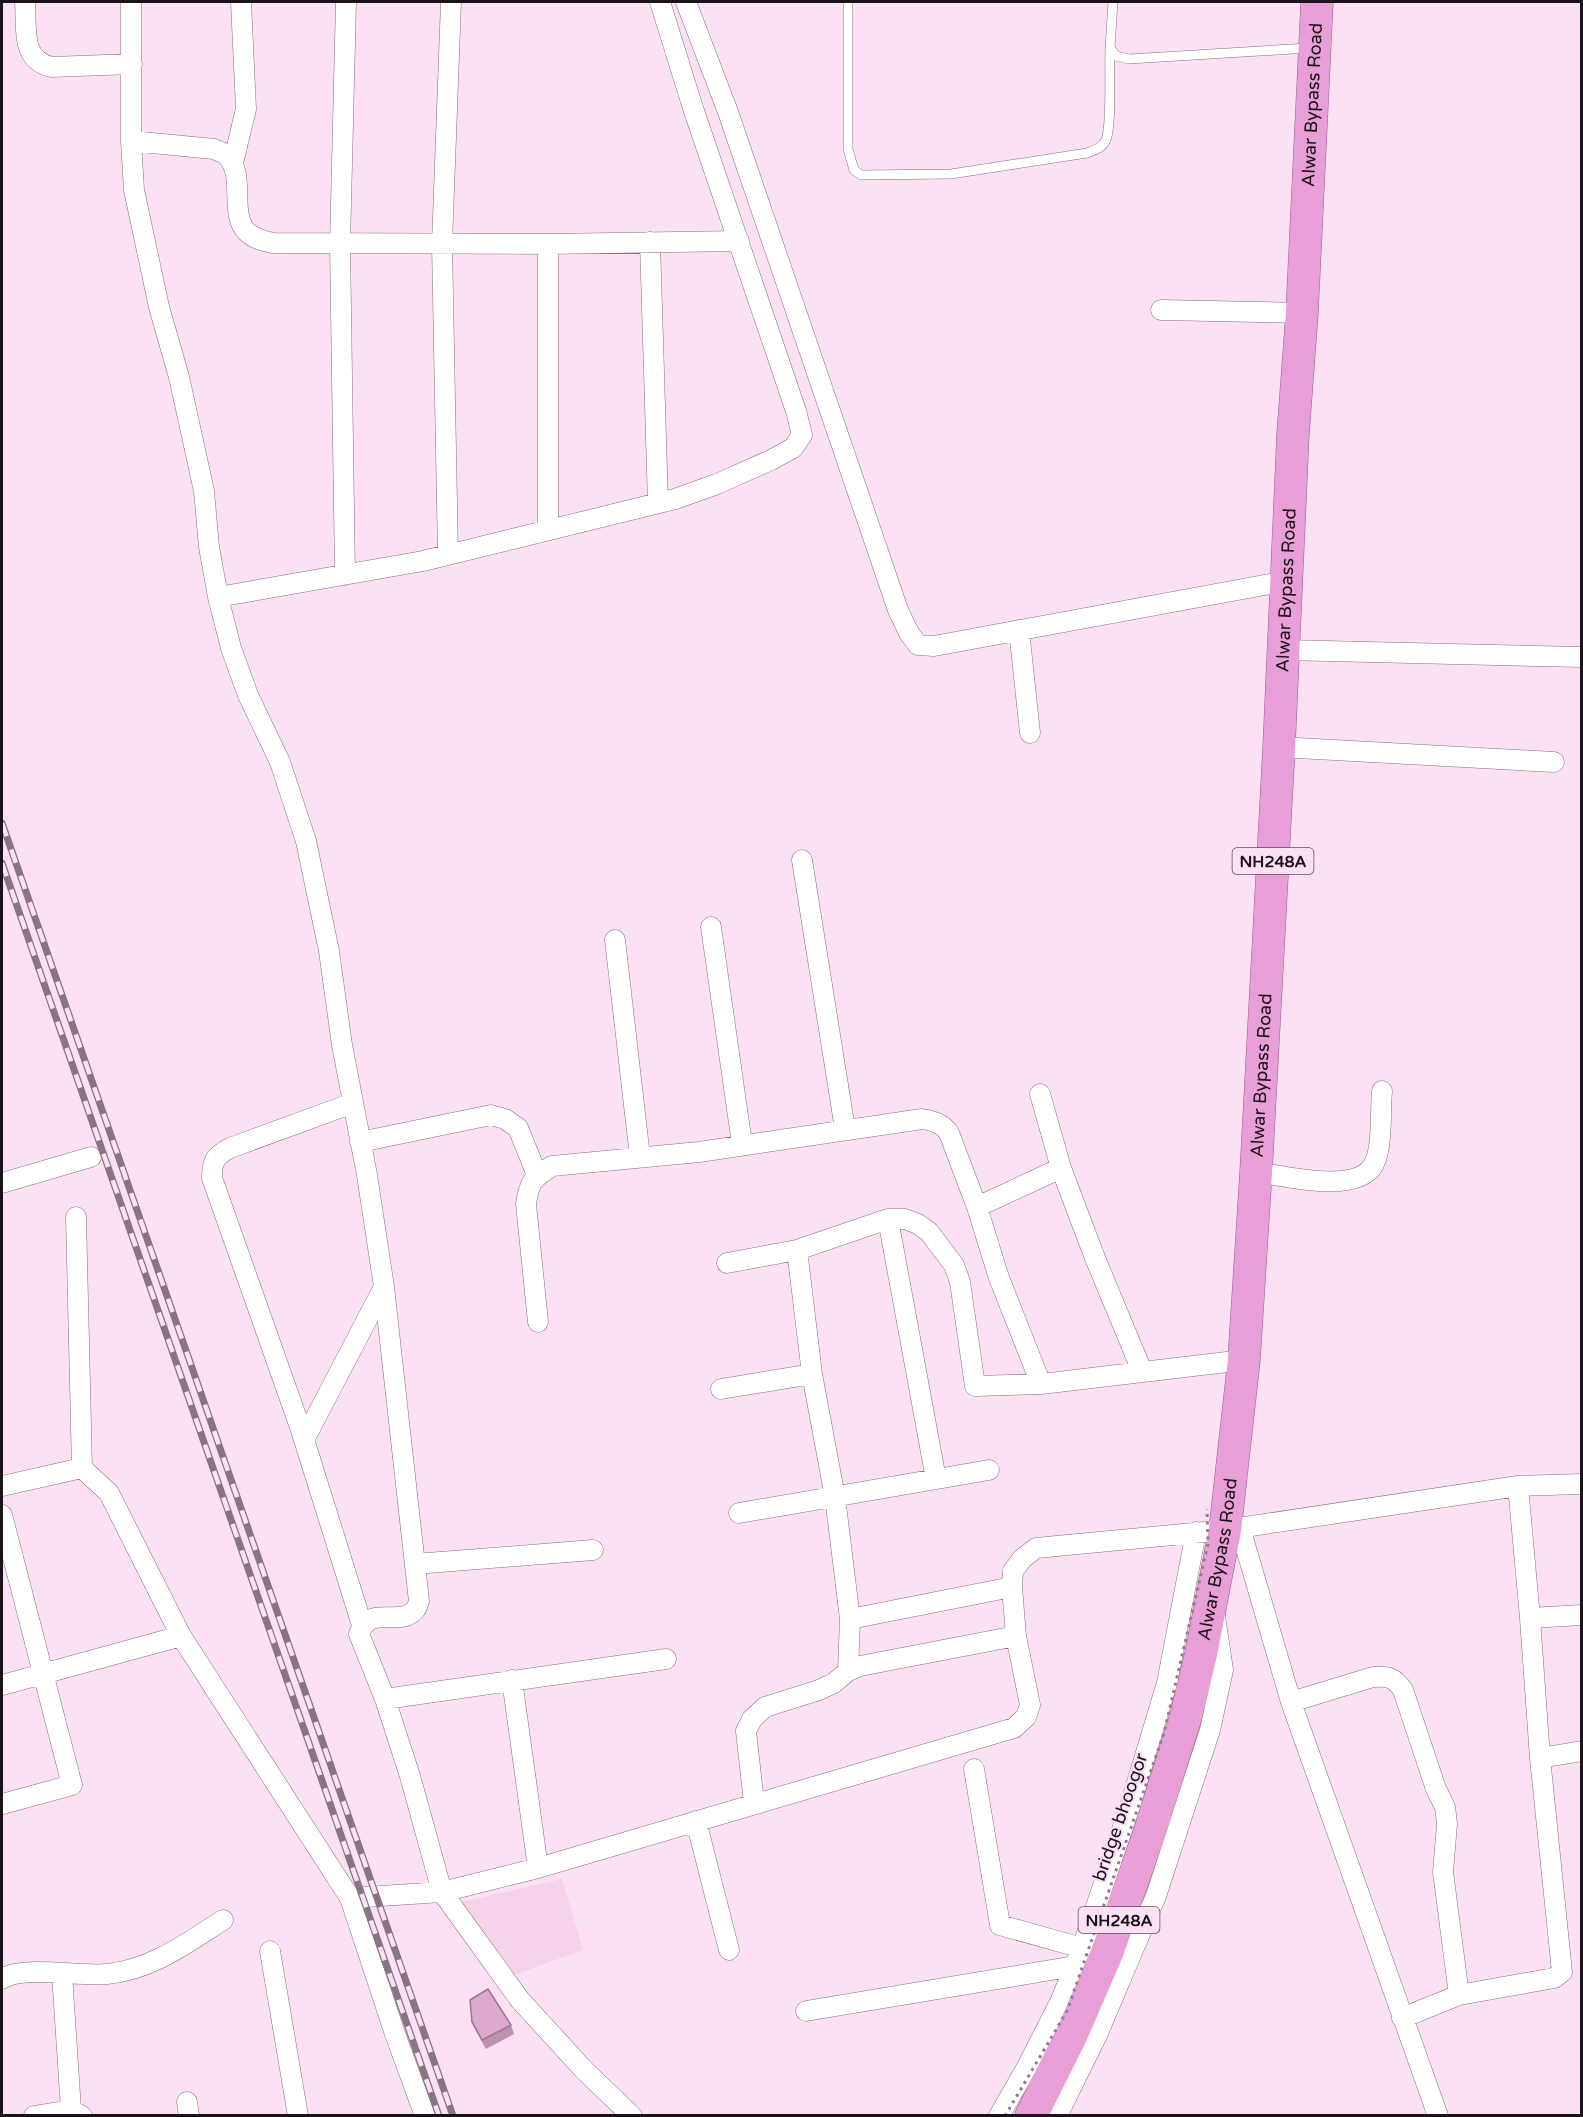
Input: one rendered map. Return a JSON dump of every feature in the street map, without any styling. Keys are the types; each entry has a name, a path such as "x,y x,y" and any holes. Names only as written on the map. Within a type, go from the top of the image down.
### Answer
{"highway":[{"name":"Alwar Bypass Road","path":"1031,2115 1071,2036 1107,1953 1149,1834 1186,1716 1212,1597 1217,1525 1244,1360 1279,747 1293,434 1302,313 1317,2"}],"street":[{"path":"26,2 28,46 32,57 40,64 52,67 132,64"},
{"path":"131,2 131,141 134,190 159,307 179,377 204,491 209,548 231,648 241,676 280,762 306,841 329,951 342,1045 384,1287 419,1601 415,1610 406,1615 371,1618 362,1625 359,1634 386,1699 442,1892 520,2000 585,2071 632,2115"},
{"path":"241,2 246,109 233,164 240,219 245,231 256,238 273,243 340,244 739,241"},
{"path":"345,575 340,244 346,2"},
{"path":"448,555 442,244 451,2"},
{"path":"218,597 448,555 658,503 717,484 793,448 802,435 796,411 693,108 660,2"},
{"path":"686,2 728,112 898,610 909,633 918,645 934,646 1286,581"},
{"path":"131,141 213,149 226,154 233,164"},
{"path":"650,243 658,503"},
{"path":"548,244 548,530"},
{"path":"1161,310 1302,313"},
{"path":"1019,630 1030,733"},
{"path":"1284,650 1581,657"},
{"path":"1279,747 1554,762"},
{"path":"802,860 845,1129"},
{"path":"711,927 742,1144"},
{"path":"615,940 640,1157"},
{"path":"1256,1172 1322,1181 1351,1181 1364,1176 1373,1165 1378,1153 1382,1091"},
{"path":"1040,1094 1061,1168 1142,1371"},
{"path":"353,1103 217,1154 212,1163 212,1178 304,1440 362,1625"},
{"path":"360,1143 491,1115 505,1119 518,1128 537,1175"},
{"path":"538,1322 526,1204 529,1186 537,1175 552,1166 699,1152 922,1119 944,1126 949,1133 977,1207 999,1278 1041,1384"},
{"path":"2,1183 91,1157"},
{"path":"977,1207 1061,1168"},
{"path":"76,1216 82,1468 108,1493 182,1636 350,1898 395,2034 425,2115"},
{"path":"727,1263 797,1250 888,1219 905,1219 929,1232 954,1265 960,1282 975,1386 1041,1384 1244,1360"},
{"path":"888,1219 936,1479"},
{"path":"797,1250 812,1374 835,1497 850,1619 848,1671"},
{"path":"304,1440 384,1287"},
{"path":"721,1389 812,1374"},
{"path":"2,1486 82,1468"},
{"path":"739,1513 989,1470"},
{"path":"350,1898 442,1892 538,1868 1014,1728 1026,1717 1030,1705 1016,1636 1013,1571 1022,1559 1036,1548 1518,1486 1581,1484"},
{"path":"1402,2018 1459,1995 1554,1978 1562,1972 1540,1758 1518,1486"},
{"path":"2,1515 72,1785 2,1804"},
{"path":"1217,1525 1291,1702 1438,2115"},
{"path":"999,2115 1027,2067 1060,2000 1082,1948 1130,1806 1217,1525"},
{"path":"415,1564 593,1550"},
{"path":"850,1619 1012,1587"},
{"path":"1057,2115 1097,2035 1156,1896 1210,1731 1223,1670 1212,1597"},
{"path":"1530,1618 1581,1615"},
{"path":"2,1685 182,1636"},
{"path":"754,1803 746,1731 752,1719 765,1707 819,1690 860,1666 1016,1636"},
{"path":"386,1699 666,1659"},
{"path":"1291,1702 1373,1677 1387,1676 1396,1680 1403,1690 1444,1807 1447,1824 1443,1872 1459,1995"},
{"path":"512,1680 538,1868"},
{"path":"1540,1758 1581,1751"},
{"path":"974,1769 1000,1925 1082,1948"},
{"path":"696,1821 729,1950"},
{"path":"2,1979 17,1972 107,1974 130,1969 161,1959 224,1920"},
{"path":"270,1951 298,2115"},
{"path":"806,2011 1075,1966"},
{"path":"34,2115 77,2113 62,1974"}],"lane":[{"path":"848,2 848,149 850,162 854,170 861,175 928,175 975,171 1087,153 1100,148 1106,139 1108,124 1113,2"},
{"path":"1110,48 1116,56 1129,59 1314,48"}],"path":[{"name":"bridge bhoogor","path":"1005,2115 1067,2011 1164,1733 1208,1544 1217,1525"}],"shaded area":[{"path":"562,1879 583,1950 511,1976 462,1902"}],"building":[{"path":"488,1989 511,2025 482,2040 472,2022 470,2000"}],"railway":[{"path":"2,823 453,2116"},
{"path":"2,863 439,2116"}]}
